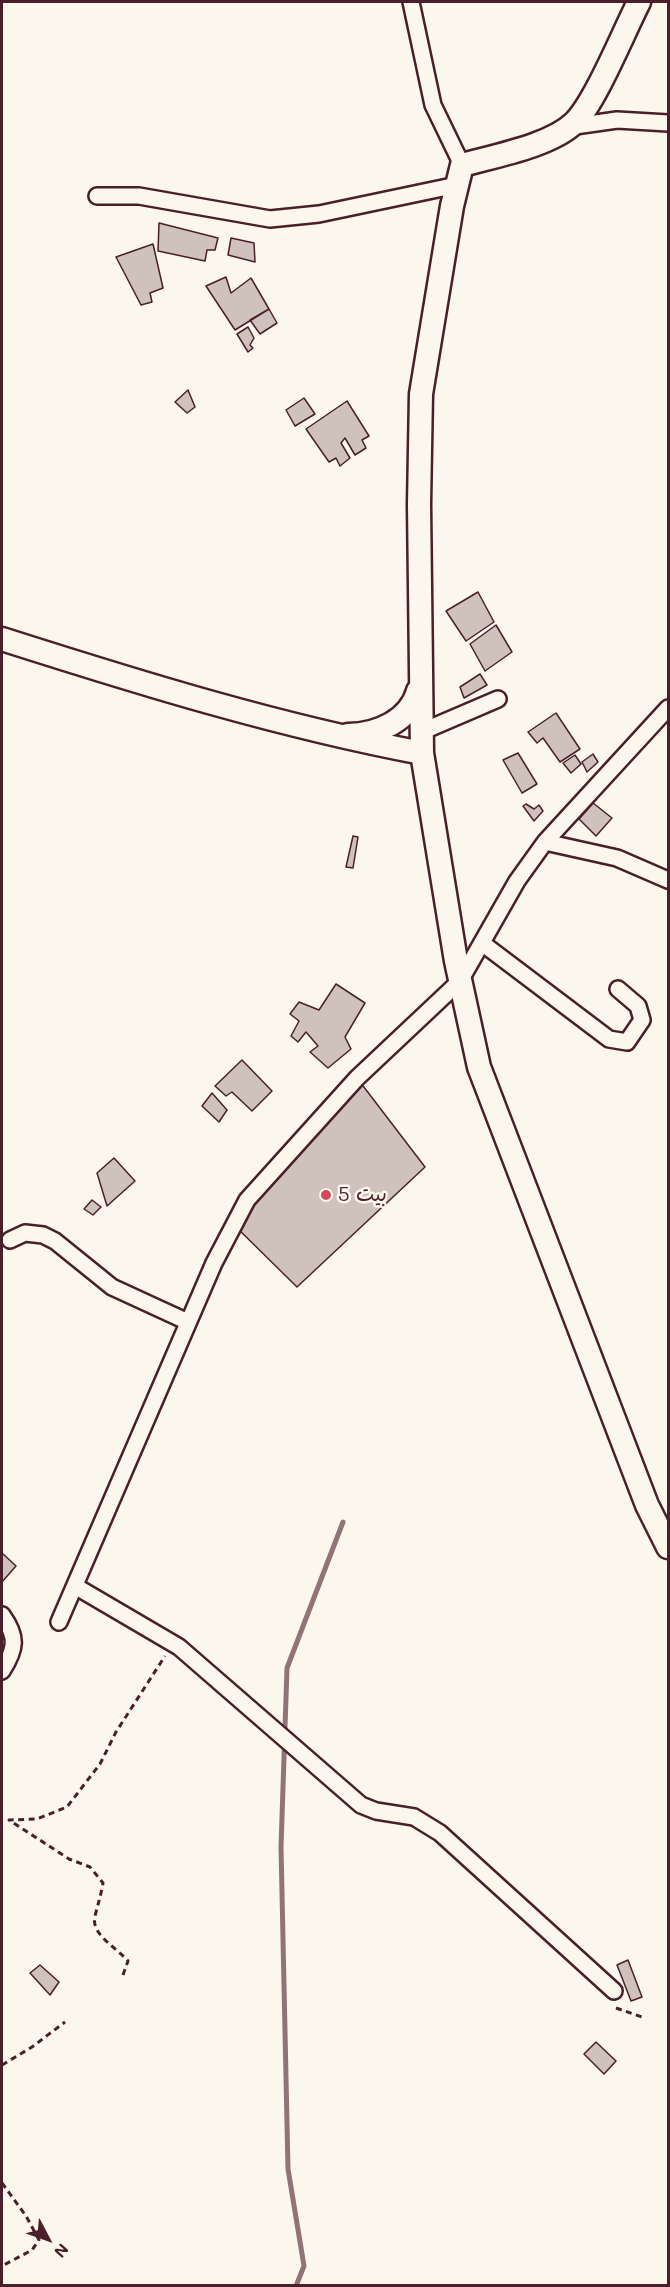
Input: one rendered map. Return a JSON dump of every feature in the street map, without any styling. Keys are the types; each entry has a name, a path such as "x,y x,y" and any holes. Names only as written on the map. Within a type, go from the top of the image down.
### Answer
{"street":[{"path":"411,2 433,105 460,175 421,394 419,442 422,743 460,981 479,1067 495,1111 647,1505 669,1547"},
{"path":"97,196 139,196 270,219 319,214 460,175 575,123 591,98 639,2"},
{"path":"568,127 616,120 669,123"},
{"path":"2,639 209,703 332,736 422,743 498,699"},
{"path":"332,736 358,735 403,718 415,704 420,686"},
{"path":"59,1622 188,1322 233,1224 247,1200 357,1078 460,981 517,881 545,842 669,708"},
{"path":"545,842 617,858 669,880"},
{"path":"482,943 609,1039 627,1042 642,1020 638,1006 618,989"},
{"path":"10,1240 25,1233 43,1235 55,1241 112,1287 188,1322"},
{"path":"75,1586 173,1643 361,1805 376,1811 414,1817 440,1833 615,1991"},
{"path":"2,1615 12,1629 14,1647 2,1671"}],"path":[{"path":"123,1975 128,1961 95,1930 94,1919 101,1899 103,1882 90,1867 69,1859 9,1820 37,1819 67,1807 100,1764 116,1732 173,1643"},
{"path":"615,1991 616,2008 642,2017"},
{"path":"2,2065 32,2047 65,2022"},
{"path":"2,2183 27,2216 39,2240 32,2250 2,2266"}],"building":[{"path":"159,223 218,238 215,250 207,250 205,261 158,251"},
{"path":"231,238 254,243 255,262 228,255"},
{"path":"153,244 163,288 150,293 152,302 141,305 116,257"},
{"path":"226,277 231,293 251,278 269,309 235,330 206,286"},
{"path":"269,309 277,323 260,334 250,320"},
{"path":"248,327 254,338 250,345 253,348 248,352 237,334"},
{"path":"188,390 195,407 187,413 175,402"},
{"path":"304,398 315,414 295,426 286,410"},
{"path":"347,401 369,436 362,440 366,448 355,455 345,438 341,443 350,458 340,466 336,458 329,462 306,429"},
{"path":"478,592 494,622 466,641 446,611"},
{"path":"496,625 512,652 485,671 470,644"},
{"path":"480,674 487,685 464,698 460,687"},
{"path":"556,713 580,749 560,762 543,738 537,743 528,732"},
{"path":"518,753 537,784 522,793 503,760"},
{"path":"593,754 598,762 587,772 582,762"},
{"path":"575,755 581,764 571,773 563,763"},
{"path":"593,803 612,818 596,836 579,819"},
{"path":"526,804 534,809 539,805 543,811 534,821 523,806"},
{"path":"353,836 358,837 353,868 346,867"},
{"path":"336,984 365,1003 345,1037 351,1049 328,1068 310,1052 318,1046 306,1032 298,1042 291,1036 299,1021 290,1014 299,1002 319,1010"},
{"path":"242,1060 272,1091 252,1111 232,1092 226,1096 215,1086"},
{"name":"بيت 5","path":"357,1078 425,1167 297,1287 233,1224"},
{"path":"212,1093 227,1110 219,1122 202,1106"},
{"path":"114,1158 135,1181 107,1206 97,1173"},
{"path":"92,1200 101,1207 93,1215 84,1209"},
{"path":"2,1553 16,1566 2,1582"},
{"path":"628,1960 642,1997 631,2001 617,1965"},
{"path":"40,1965 59,1982 50,1995 30,1973"},
{"path":"596,2042 616,2061 604,2074 584,2054"}],"waterway":[{"path":"296,2286 304,2266 288,2169 281,1847 287,1668 343,1522"}],"place":[{"name":"بيت 5","path":"326,1195"}]}
